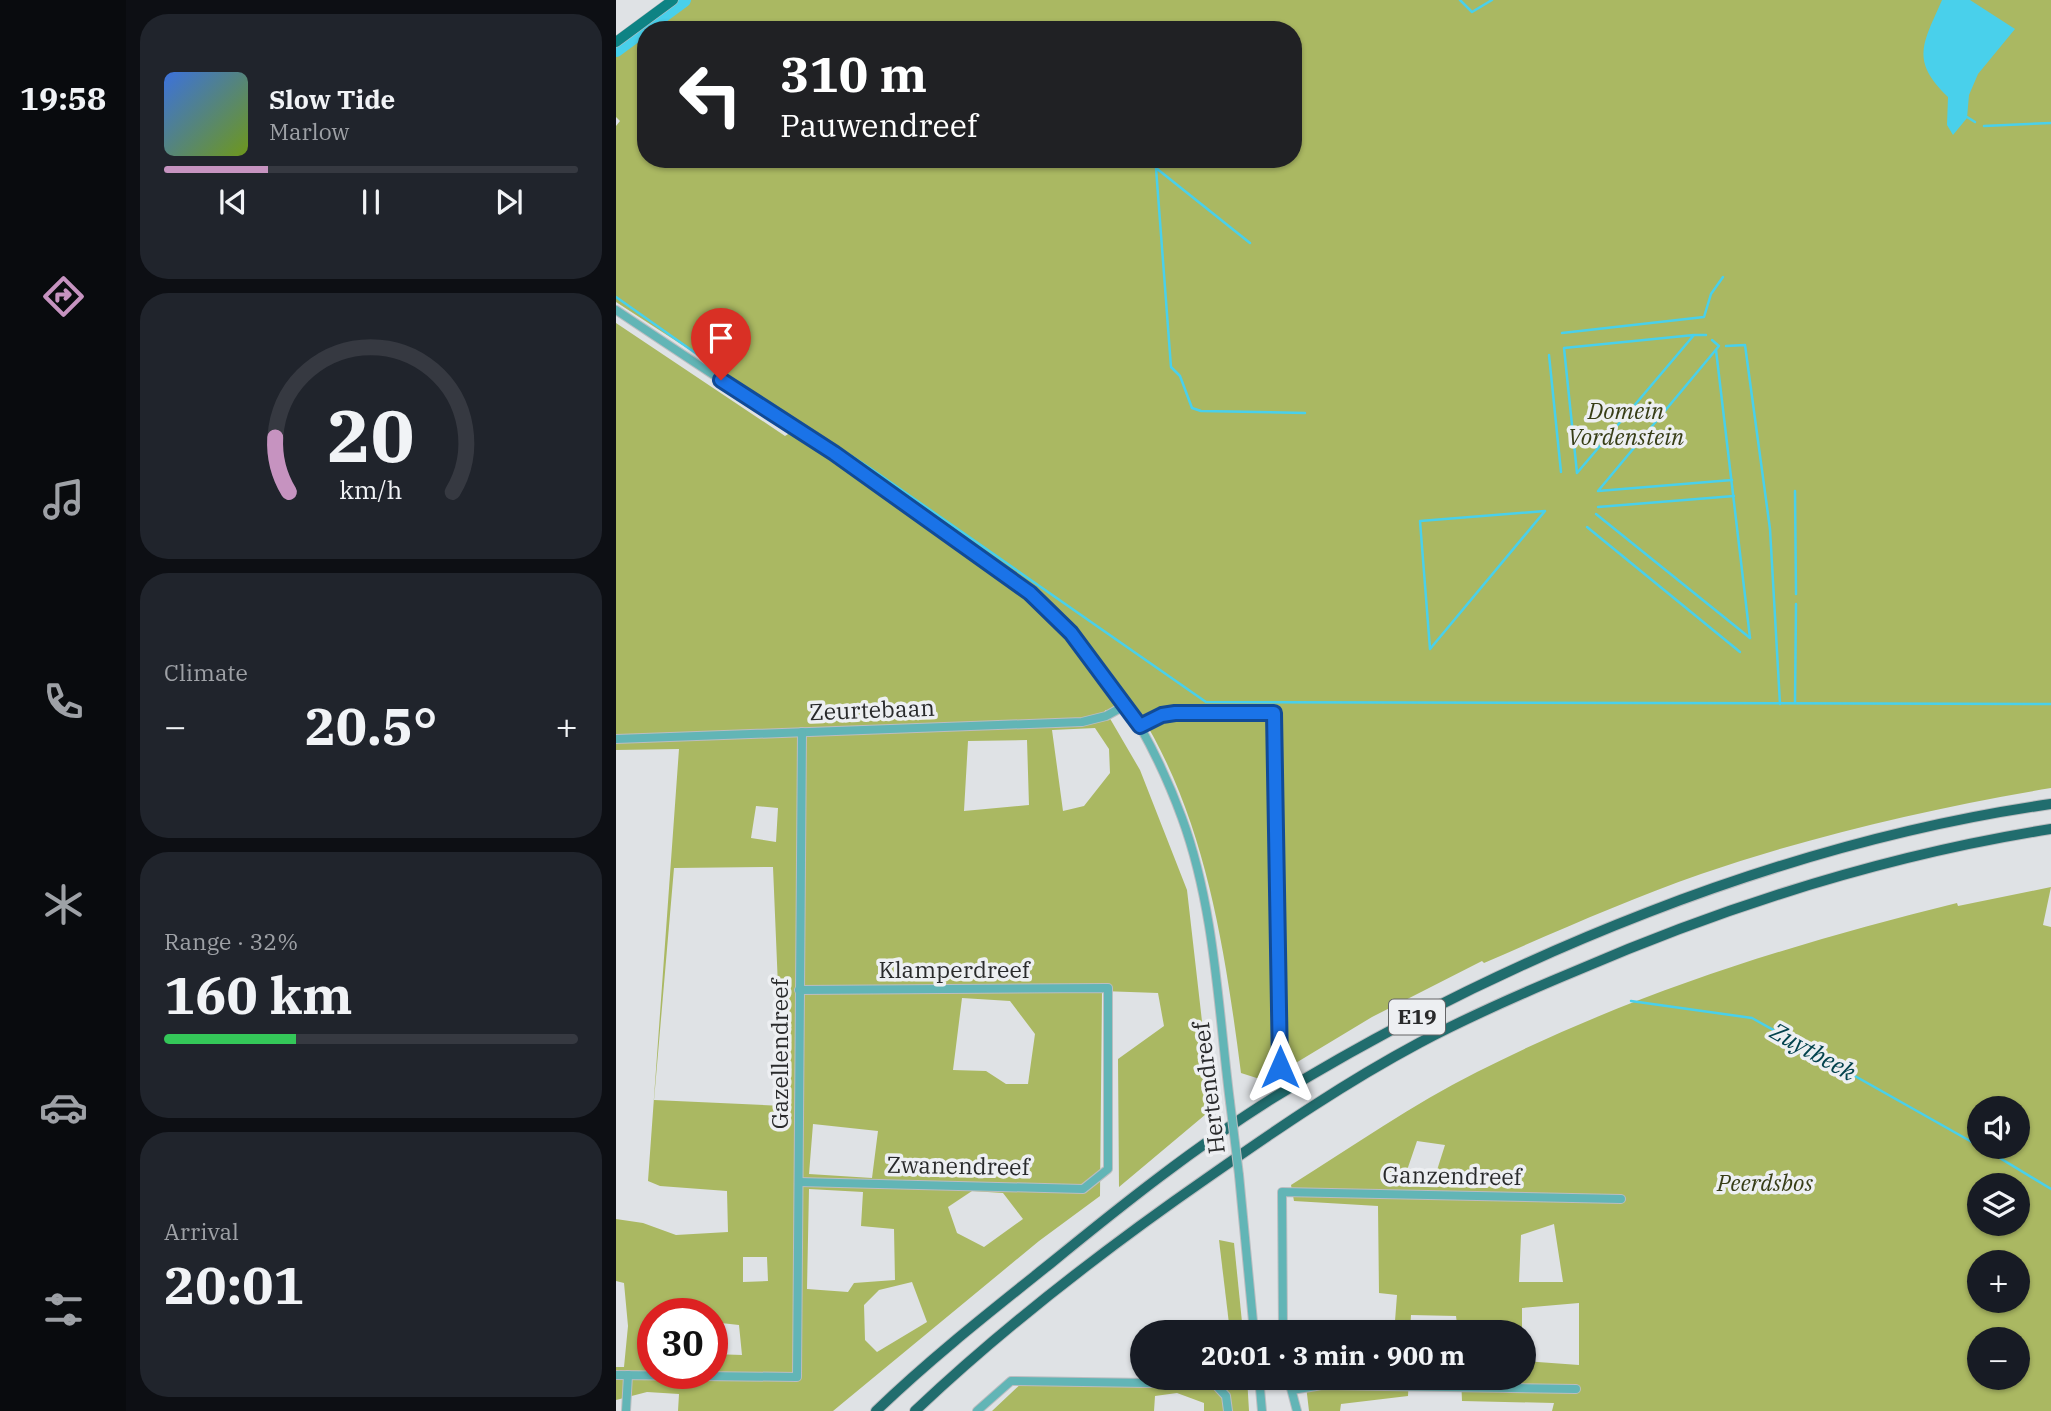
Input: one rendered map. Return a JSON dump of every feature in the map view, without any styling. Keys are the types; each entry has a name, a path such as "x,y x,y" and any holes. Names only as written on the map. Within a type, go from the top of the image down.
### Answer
{"highway":[{"name":"E19","path":"876,1411 914,1375 1136,1193 1272,1099 1409,1021 1557,952 1755,874 1952,821 2051,804"},
{"name":"E19","path":"915,1411 1037,1302 1148,1219 1285,1123 1419,1043 1649,940 1761,898 1942,848 2051,829"}],"main road":[{"path":"644,21 673,0"},
{"path":"616,42 637,27"}],"street":[{"name":"Hertendreef","path":"616,310 834,453 1030,593 1071,633 1140,726 1182,820 1205,899 1239,1175 1253,1320"},
{"name":"Zeurtebaan","path":"616,739 1082,722 1106,716 1126,705"},
{"path":"1140,726 1162,715 1175,713 1274,713 1280,1067"},
{"name":"Gazellendreef","path":"628,1375 797,1377 802,732"},
{"name":"Klamperdreef","path":"799,990 1108,988 1108,1169"},
{"name":"Zwanendreef","path":"799,1182 1083,1189 1108,1169"},
{"name":"Ganzendreef","path":"1283,1320 1282,1192 1621,1199"},
{"path":"616,1375 628,1375 626,1411"},
{"path":"977,1411 1011,1381 1038,1381 1215,1384 1226,1395 1228,1411"},
{"path":"1536,1388 1576,1389"},
{"path":"1260,1390 1262,1411"},
{"path":"1292,1390 1297,1411"}],"green space":[{"name":"Domein Vordenstein","path":"688,0 2051,0 2051,788 1962,804 1830,835 1673,884 1484,963 1482,961 1372,1017 1266,1081 1241,1073 1228,980 1209,886 1181,796 1162,753 1139,712 1105,710 1140,770 1187,890 1212,1109 1119,1187 1118,1059 1164,1026 1158,993 1102,991 1100,1196 1039,1241 833,1411 678,1411 679,1394 647,1392 616,1400 616,1367 624,1367 628,1326 624,1283 616,1281 616,1219 643,1223 676,1235 728,1232 727,1191 660,1186 648,1181 679,749 616,750 616,323 785,436 804,424 616,302 616,126 620,121 616,117 616,53 637,38 637,168 1302,168 1302,21 659,21","holes":["1095,728 1109,749 1110,773 1084,806 1063,811 1052,730","1027,740 1029,805 964,811 968,741","756,806 778,808 776,842 751,838","773,867 783,1106 654,1100 674,868","962,998 1010,1001 1035,1034 1028,1084 1006,1084 986,1071 953,1070","813,1124 878,1131 872,1178 809,1174","809,1189 863,1192 861,1226 894,1229 895,1280 854,1283 848,1292 807,1289","972,1191 1003,1193 1023,1219 984,1247 957,1233 948,1207","743,1257 767,1257 768,1281 743,1282","912,1282 927,1322 877,1352 865,1340 864,1305 879,1290"]},
{"name":"Peerdsbos","path":"2051,887 2043,925 2051,927 2051,1411 1552,1411 1554,1403 1462,1401 1462,1390 1536,1390 1536,1362 1579,1365 1579,1303 1522,1308 1522,1320 1456,1320 1456,1316 1411,1315 1411,1320 1395,1320 1397,1295 1379,1293 1378,1206 1294,1201 1291,1185 1453,1084 1535,1044 1594,1018 1712,974 1833,936 1957,903 1958,906","holes":["1417,1141 1445,1145 1432,1186 1403,1182","1554,1224 1563,1282 1519,1282 1521,1235"]},
{"path":"1219,1240 1234,1243 1242,1320 1229,1320"},
{"path":"1025,1380 1130,1381 1130,1390 1248,1390 1249,1411 1204,1411 1204,1403 1177,1393 1155,1396 1154,1411 992,1411"},
{"path":"1307,1390 1408,1390 1408,1396 1341,1404 1340,1411 1309,1411"}],"water":[{"path":"1942,0 1970,0 2015,29 1978,74 1969,95 1967,118 1953,135 1947,125 1948,97 1936,84 1924,62 1926,40"}],"waterway":[{"path":"655,21 684,0"},
{"path":"1460,0 1472,12 1492,0"},
{"path":"616,50 637,35"},
{"path":"1967,117 1975,122"},
{"path":"1984,126 2051,123"},
{"path":"1250,243 1156,168 1171,367 1180,376 1192,408 1201,411 1305,413"},
{"path":"1562,333 1704,317 1711,294 1723,277"},
{"path":"616,297 731,378 870,468 1206,702 2051,704"},
{"path":"1694,335 1577,473 1564,348 1694,335 1706,335"},
{"path":"1712,340 1719,346 1598,491 1732,480"},
{"path":"1726,346 1745,345 1770,529 1780,704"},
{"path":"1716,350 1750,638"},
{"path":"1549,355 1561,472"},
{"path":"1795,491 1796,594"},
{"path":"1598,507 1734,496"},
{"path":"1545,511 1430,649 1420,521 1545,511"},
{"path":"1596,514 1750,638"},
{"path":"1587,527 1740,652"},
{"path":"1795,702 1796,604"},
{"name":"Zuytbeek","path":"1631,1001 1752,1018 1967,1139"},
{"name":"Zuytbeek","path":"2001,1159 2051,1189"}],"route":[{"path":"721,380 834,453 1030,593 1071,633 1100,668 1140,726 1162,715 1175,713 1274,713 1280,1067"}]}
